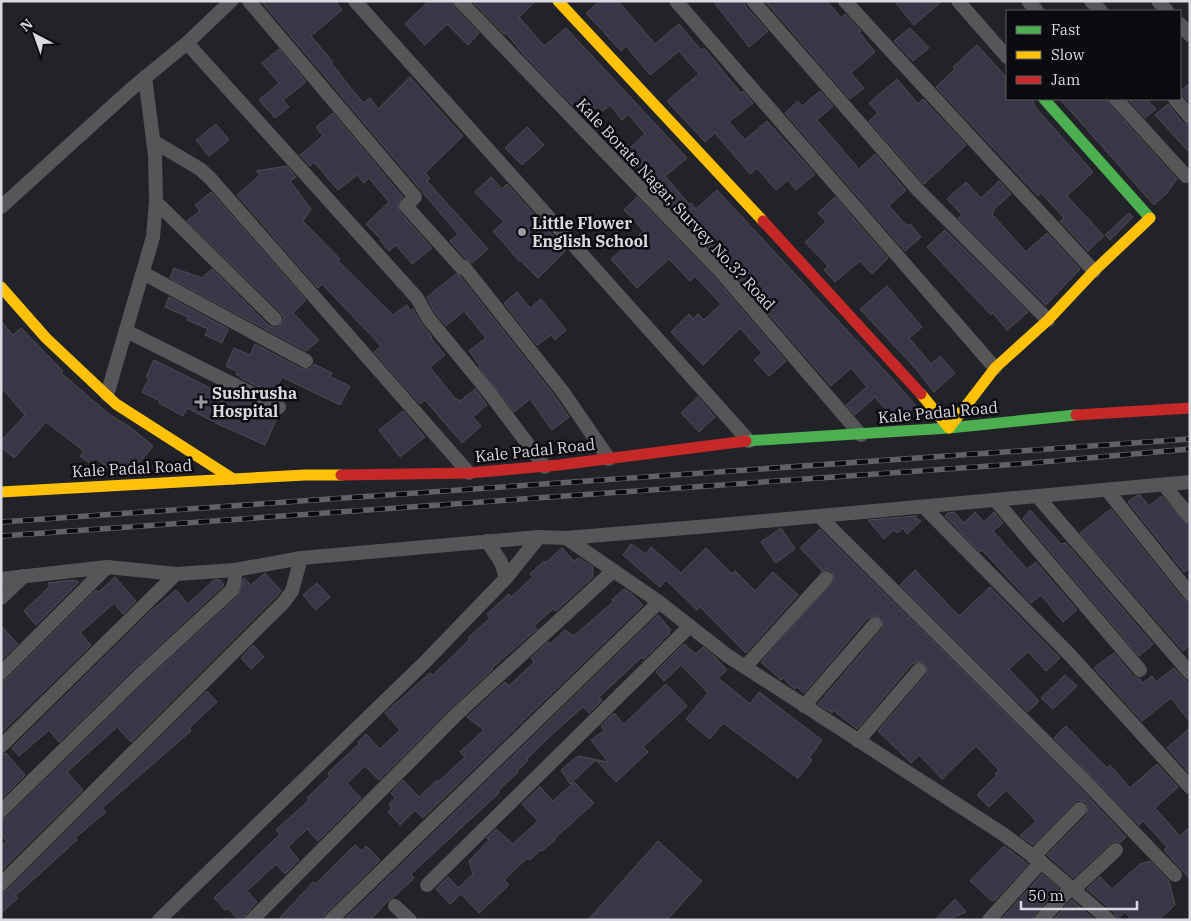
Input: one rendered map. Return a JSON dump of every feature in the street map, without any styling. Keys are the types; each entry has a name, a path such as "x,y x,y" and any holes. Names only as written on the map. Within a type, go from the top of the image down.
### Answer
{"street":[{"path":"1,207 145,78 187,43 231,1"},
{"path":"249,1 414,197 406,206 462,268 464,267 563,392 610,459"},
{"path":"355,1 748,441"},
{"name":"Kale Borate Nagar, Survey No.3? Road","path":"460,1 721,272 862,435"},
{"path":"558,1 906,376 949,428 995,368 1048,320 1094,271 1150,218 1045,100"},
{"path":"676,1 995,368"},
{"path":"752,1 918,190 1048,320"},
{"path":"845,1 1094,271"},
{"path":"958,1 1006,56"},
{"path":"1158,1 1167,10"},
{"path":"1181,25 1190,35"},
{"path":"187,43 418,298 428,318 488,391 545,467"},
{"path":"107,396 153,237 156,202 153,141 145,78"},
{"path":"1117,100 1186,176"},
{"path":"1176,100 1190,117"},
{"path":"153,141 200,169 210,178 469,473"},
{"path":"156,202 275,319"},
{"path":"143,273 306,361"},
{"path":"1,287 46,338 116,404 233,479"},
{"path":"126,331 279,407"},
{"name":"Kale Padal Road","path":"1,492 305,475 469,473 545,467 748,441 862,435 1071,415 1190,408"},
{"path":"1,579 107,567 176,574 235,570 301,558 539,537 566,538 996,501 1190,482"},
{"path":"1164,485 1190,517"},
{"path":"1107,490 1190,594"},
{"path":"1038,497 1190,673"},
{"path":"996,501 1140,670"},
{"path":"924,507 1070,655 1190,788"},
{"path":"820,516 1085,781 1175,875"},
{"path":"159,920 425,662 506,578 539,537"},
{"path":"566,538 659,602 745,667 1003,834 1109,920"},
{"path":"487,541 501,562 506,578"},
{"path":"1,884 284,602 292,591 301,558"},
{"path":"1,673 107,567"},
{"path":"1,811 141,674 232,590 235,570"},
{"path":"252,920 458,713 613,571"},
{"path":"1,746 176,574"},
{"path":"1,598 24,576"},
{"path":"745,667 826,578"},
{"path":"331,920 659,602"},
{"path":"804,706 876,624"},
{"path":"427,885 690,626"},
{"path":"858,741 919,670"},
{"path":"990,920 1080,808"},
{"path":"1041,920 1072,889 1116,850"},
{"path":"396,906 410,920"}],"building":[{"path":"261,1 335,1 342,10 311,36 363,103 370,98 378,109 410,77 463,136 425,173 430,178 427,181 488,249 472,263 450,241 458,234"},
{"path":"429,1 451,1 454,7 479,33 468,45 447,24 425,45 405,24"},
{"path":"472,1 536,1 519,17 544,46 566,28 687,158 665,176 689,204 691,203 696,209 717,190 916,406 899,420 895,420 875,397 855,415 846,405 867,387 851,368 831,386 727,266 623,155 645,134 628,114 622,120 610,105 589,122 523,54 506,33 504,34"},
{"path":"600,1 618,1 655,44 679,24 702,51 704,48 741,93 743,91 753,103 729,122 745,140 767,121 815,174 796,190 788,180 776,190 757,168 750,174 715,133 705,142 667,101 699,74 679,51 650,75 626,46 621,51 586,13"},
{"path":"713,1 744,1 746,7 768,31 749,47"},
{"path":"765,1 827,1 841,18 845,14 861,31 859,32 875,52 851,73 864,88 850,99"},
{"path":"894,1 942,1 914,25"},
{"path":"910,28 929,48 913,61 894,41"},
{"path":"977,45 1006,77 1006,100 1032,100 1035,107 1093,172 1067,196 1104,236 1088,251 1060,221 1064,218 1041,193 1038,196 936,87 955,69 953,67"},
{"path":"279,49 306,82 283,100 289,107 275,118 259,100 279,83 262,63"},
{"path":"897,79 918,104 923,99 966,145 924,184 869,121 878,113 869,103"},
{"path":"1190,83 1190,103 1181,93"},
{"path":"820,91 833,106 817,120 859,169 875,154 906,190 889,206 907,226 910,224 921,237 905,251 785,113 798,101 802,106"},
{"path":"1061,100 1108,100 1177,179 1166,194 1154,205"},
{"path":"1129,100 1147,100 1156,109 1145,118"},
{"path":"1168,104 1183,123 1190,126 1190,153 1155,115"},
{"path":"333,113 403,197 398,204 399,211 432,248 412,264 396,245 389,251 381,239 366,224 389,202 369,178 364,183 357,175 338,190 314,162 310,166 300,155 323,136 316,127"},
{"path":"216,124 229,140 209,156 196,140"},
{"path":"527,127 544,145 522,165 505,148"},
{"path":"287,166 296,177 290,181 311,209 303,221 340,259 338,261 393,315 407,305 410,311 413,309 431,338 445,355 430,367 456,400 460,401 475,389 487,405 473,417 481,426 462,443 425,400 420,404 374,352 381,346 322,284 318,288 237,195 260,175 256,171"},
{"path":"491,177 502,189 507,184 566,250 538,278 519,261 493,231 504,222 475,192"},
{"path":"999,181 1011,194 993,210 992,214 1026,252 1047,233 1080,269 1046,305 958,218 962,215 947,199 966,182 981,198"},
{"path":"211,192 306,300 293,313 319,340 306,351 170,278 174,268 202,278 212,269 269,326 277,328 283,322 284,317 281,313 187,221 200,211 195,205"},
{"path":"637,197 715,278 786,361 769,376 754,360 762,353 740,328 703,365 671,332 689,314 693,319 698,314 704,320 721,304 695,276 690,281 669,259 637,288 611,259 644,231 624,210"},
{"path":"835,197 888,258 872,274 860,261 835,282 824,270 828,266 805,242 826,222 818,213"},
{"path":"1129,213 1133,217 1110,240 1105,235"},
{"path":"945,230 1028,312 1007,330 993,313 991,315 927,247"},
{"path":"456,274 460,276 551,391 569,417 552,430 530,399 514,412 479,367 469,351 486,338 464,311 446,326 435,313 427,297"},
{"path":"887,286 922,327 909,338 931,364 940,356 955,373 934,392 915,368 860,309"},
{"path":"517,292 530,308 541,299 566,330 555,340 551,335 537,345 504,303"},
{"path":"169,297 228,329 222,343 205,335 208,329 187,320 188,317 165,307"},
{"path":"1,321 13,335 21,328 63,371 61,373 110,415 130,427 153,446 131,473 115,474 96,458 91,464 80,456 84,451 46,422 14,458 1,447 1,441 25,415 1,387"},
{"path":"255,344 302,369 310,369 314,364 332,373 330,377 350,386 340,405 282,377 273,394 241,378 236,374 238,372 226,366 234,348 250,355"},
{"path":"154,360 232,399 234,394 278,416 265,445 187,408 183,416 142,392 149,379 146,377"},
{"path":"698,397 715,417 699,432 681,413"},
{"path":"403,411 425,437 400,457 379,430"},
{"path":"1140,495 1149,506 1162,496 1190,528 1190,568 1184,572 1128,502"},
{"path":"1111,509 1183,599 1190,603 1190,645 1183,651 1080,533"},
{"path":"1030,510 1061,544 1066,543 1153,644 1139,656 1023,519"},
{"path":"954,512 964,523 975,512 984,522 994,512 1003,523 993,531 1027,569 1036,562 1077,610 1063,622 1041,595 1031,603 982,550 980,552 945,516 948,513"},
{"path":"917,516 915,518 921,521 907,534 903,528 897,533 894,530 884,539 868,520"},
{"path":"781,528 795,549 776,563 761,542"},
{"path":"820,529 1079,787 1126,837 1120,843 1115,841 1110,844 1073,878 1047,855 1087,815 1088,807 1086,802 1078,800 1074,803 1033,845 1020,836 1036,821 1006,790 989,807 977,795 997,775 995,774 999,770 976,746 942,779 919,755 911,763 878,731 926,675 927,668 921,662 912,664 857,729 834,711 832,713 818,704 882,629 883,621 877,616 868,618 804,693 797,687 795,689 783,678 781,680 761,662 834,580 832,572 827,569 822,571 800,548"},
{"path":"631,544 646,554 651,547 681,573 706,548 732,574 735,571 755,591 773,572 798,595 746,653 700,607 697,610 666,580 660,587 623,555"},
{"path":"562,548 574,561 579,558 593,567 593,577 556,611 553,609 534,626 537,629 492,668 379,780 365,766 347,783 361,798 318,841 307,829 288,847 299,860 285,874 276,864 247,891 257,902 243,920 238,920 228,908 225,910 214,898 280,834 276,830 309,800 307,798 330,776 328,773 359,744 358,742 366,734 380,749 400,730 385,713 430,673 433,675 490,618 487,614 509,594 511,597 533,577 530,574"},
{"path":"915,570 959,616 990,587 1060,658 1046,671 1028,652 1009,669 1039,701 1028,712 900,585"},
{"path":"265,573 281,591 277,596 131,742 117,727 67,772 83,790 1,871 1,846 7,841 1,835 1,820 7,817 147,680 238,596 244,578 251,585"},
{"path":"115,577 136,601 123,614 114,603 80,633 91,645 1,733 1,682 7,679 96,590 99,592"},
{"path":"73,580 79,582 36,625 24,611 50,586 48,583"},
{"path":"214,580 220,580 224,585 59,742 49,730 19,756 12,748 151,611 176,590 188,604"},
{"path":"317,583 330,597 316,610 303,595"},
{"path":"624,589 643,605 423,818 415,810 400,825 388,812 392,808 389,804 395,798 391,793 403,780 419,797 437,780 438,782 465,757 460,752 484,730 467,717 505,682 509,686 534,662 531,658 548,642 550,644 565,630 574,636 614,601 612,600"},
{"path":"658,615 671,630 668,632 670,633 644,659 642,657 599,697 602,700 589,713 583,707 548,738 527,759 518,772 498,791 499,793 411,874 414,878 370,920 344,920"},
{"path":"1,626 18,644 1,660"},
{"path":"684,644 696,654 703,647 715,657 727,670 718,678 750,704 759,692 822,740 809,758 812,760 798,778 723,723 710,739 686,719 708,693 681,665 664,681 656,672"},
{"path":"253,645 264,657 251,669 241,658"},
{"path":"1114,653 1133,676 1140,679 1143,683 1152,676 1156,682 1174,668 1190,685 1190,722 1171,698 1142,721 1094,668"},
{"path":"1065,675 1077,686 1053,709 1041,698"},
{"path":"666,684 687,706 643,747 648,752 616,782 596,760 570,784 561,770 578,756 608,762 591,740 605,730 601,726 614,713 624,724"},
{"path":"207,691 217,702 189,728 191,731 102,808 106,812 75,838 77,840 15,896 18,898 1,913 1,893 7,890"},
{"path":"1066,726 1107,768 1110,765 1130,788 1157,764 1178,787 1155,808 1180,836 1190,827 1190,879 1164,850 1167,847 1143,821 1139,825 1054,738"},
{"path":"1190,728 1190,774 1167,748"},
{"path":"6,753 25,775 1,799 1,755"},
{"path":"574,782 594,803 555,840 530,860 527,858 504,880 509,885 479,913 461,894 450,904 436,889 448,877 458,888 473,874 469,861 489,840 487,838 496,829 513,844 538,821 522,804 540,787 553,801"},
{"path":"658,841 702,881 667,920 588,920"},
{"path":"355,845 362,851 366,846 380,860 325,914 322,920 278,920 313,882 316,884"},
{"path":"1004,846 1028,864 992,901 970,881"},
{"path":"1150,861 1169,881 1175,905 1159,920 1132,920 1125,912 1117,919 1115,913 1087,889 1100,877 1112,889 1140,864"},
{"path":"1042,874 1059,888 1035,914 1032,920 1001,920"},
{"path":"955,899 966,912 947,920 935,920"},
{"path":"1072,900 1095,920 1053,920"}],"railway":[{"path":"1,522 1190,439"},
{"path":"1,536 1031,463 1190,449"}],"traffic: fast":[{"path":"1045,100 1150,218"},
{"path":"746,441 949,428 1076,415"}],"traffic: slow":[{"path":"558,1 763,221"},
{"path":"921,394 949,428 995,368 1048,320 1094,271 1150,218"},
{"path":"1,287 46,338 116,404 233,479"},
{"path":"1,492 305,475 341,475"}],"traffic: jam":[{"path":"763,221 921,394"},
{"path":"1076,415 1190,408"},
{"path":"341,475 469,473 559,465 746,441"}],"place":[{"name":"Little Flower English School","path":"522,232"},
{"name":"Sushrusha Hospital","path":"201,402"}]}
